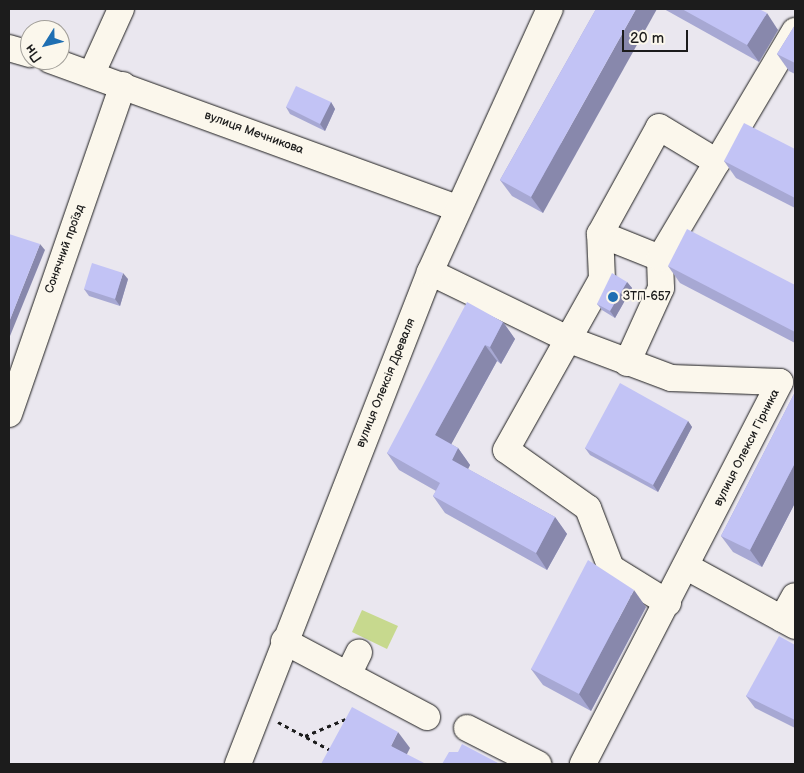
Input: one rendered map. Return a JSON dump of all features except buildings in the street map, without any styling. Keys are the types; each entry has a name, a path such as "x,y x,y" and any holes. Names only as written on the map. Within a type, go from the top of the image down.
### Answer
{"street":[{"path":"92,73 121,9"},
{"name":"вулиця Олексія Древаля","path":"238,764 284,641 430,272 457,208 550,9"},
{"path":"627,363 661,288 660,258 795,31"},
{"name":"вулиця Мечникова","path":"70,66 123,84 457,208"},
{"name":"Сонячний проїзд","path":"9,414 17,360 123,84"},
{"path":"668,602 610,568 588,508 506,450 570,340 602,279 600,234 659,127 717,162"},
{"path":"600,234 660,258"},
{"name":"вулиця Олекси Гірника","path":"430,272 570,340 671,378 787,384 668,602 583,764"},
{"path":"687,567 789,623 795,596"},
{"path":"284,641 354,663 427,716"},
{"path":"468,728 538,764"}],"path":[{"path":"258,710 333,751"},
{"path":"305,736 358,714"}],"green space":[{"path":"362,610 398,626 387,649 352,632"}],"place":[{"name":"ЗТП-657","path":"613,297"}]}
